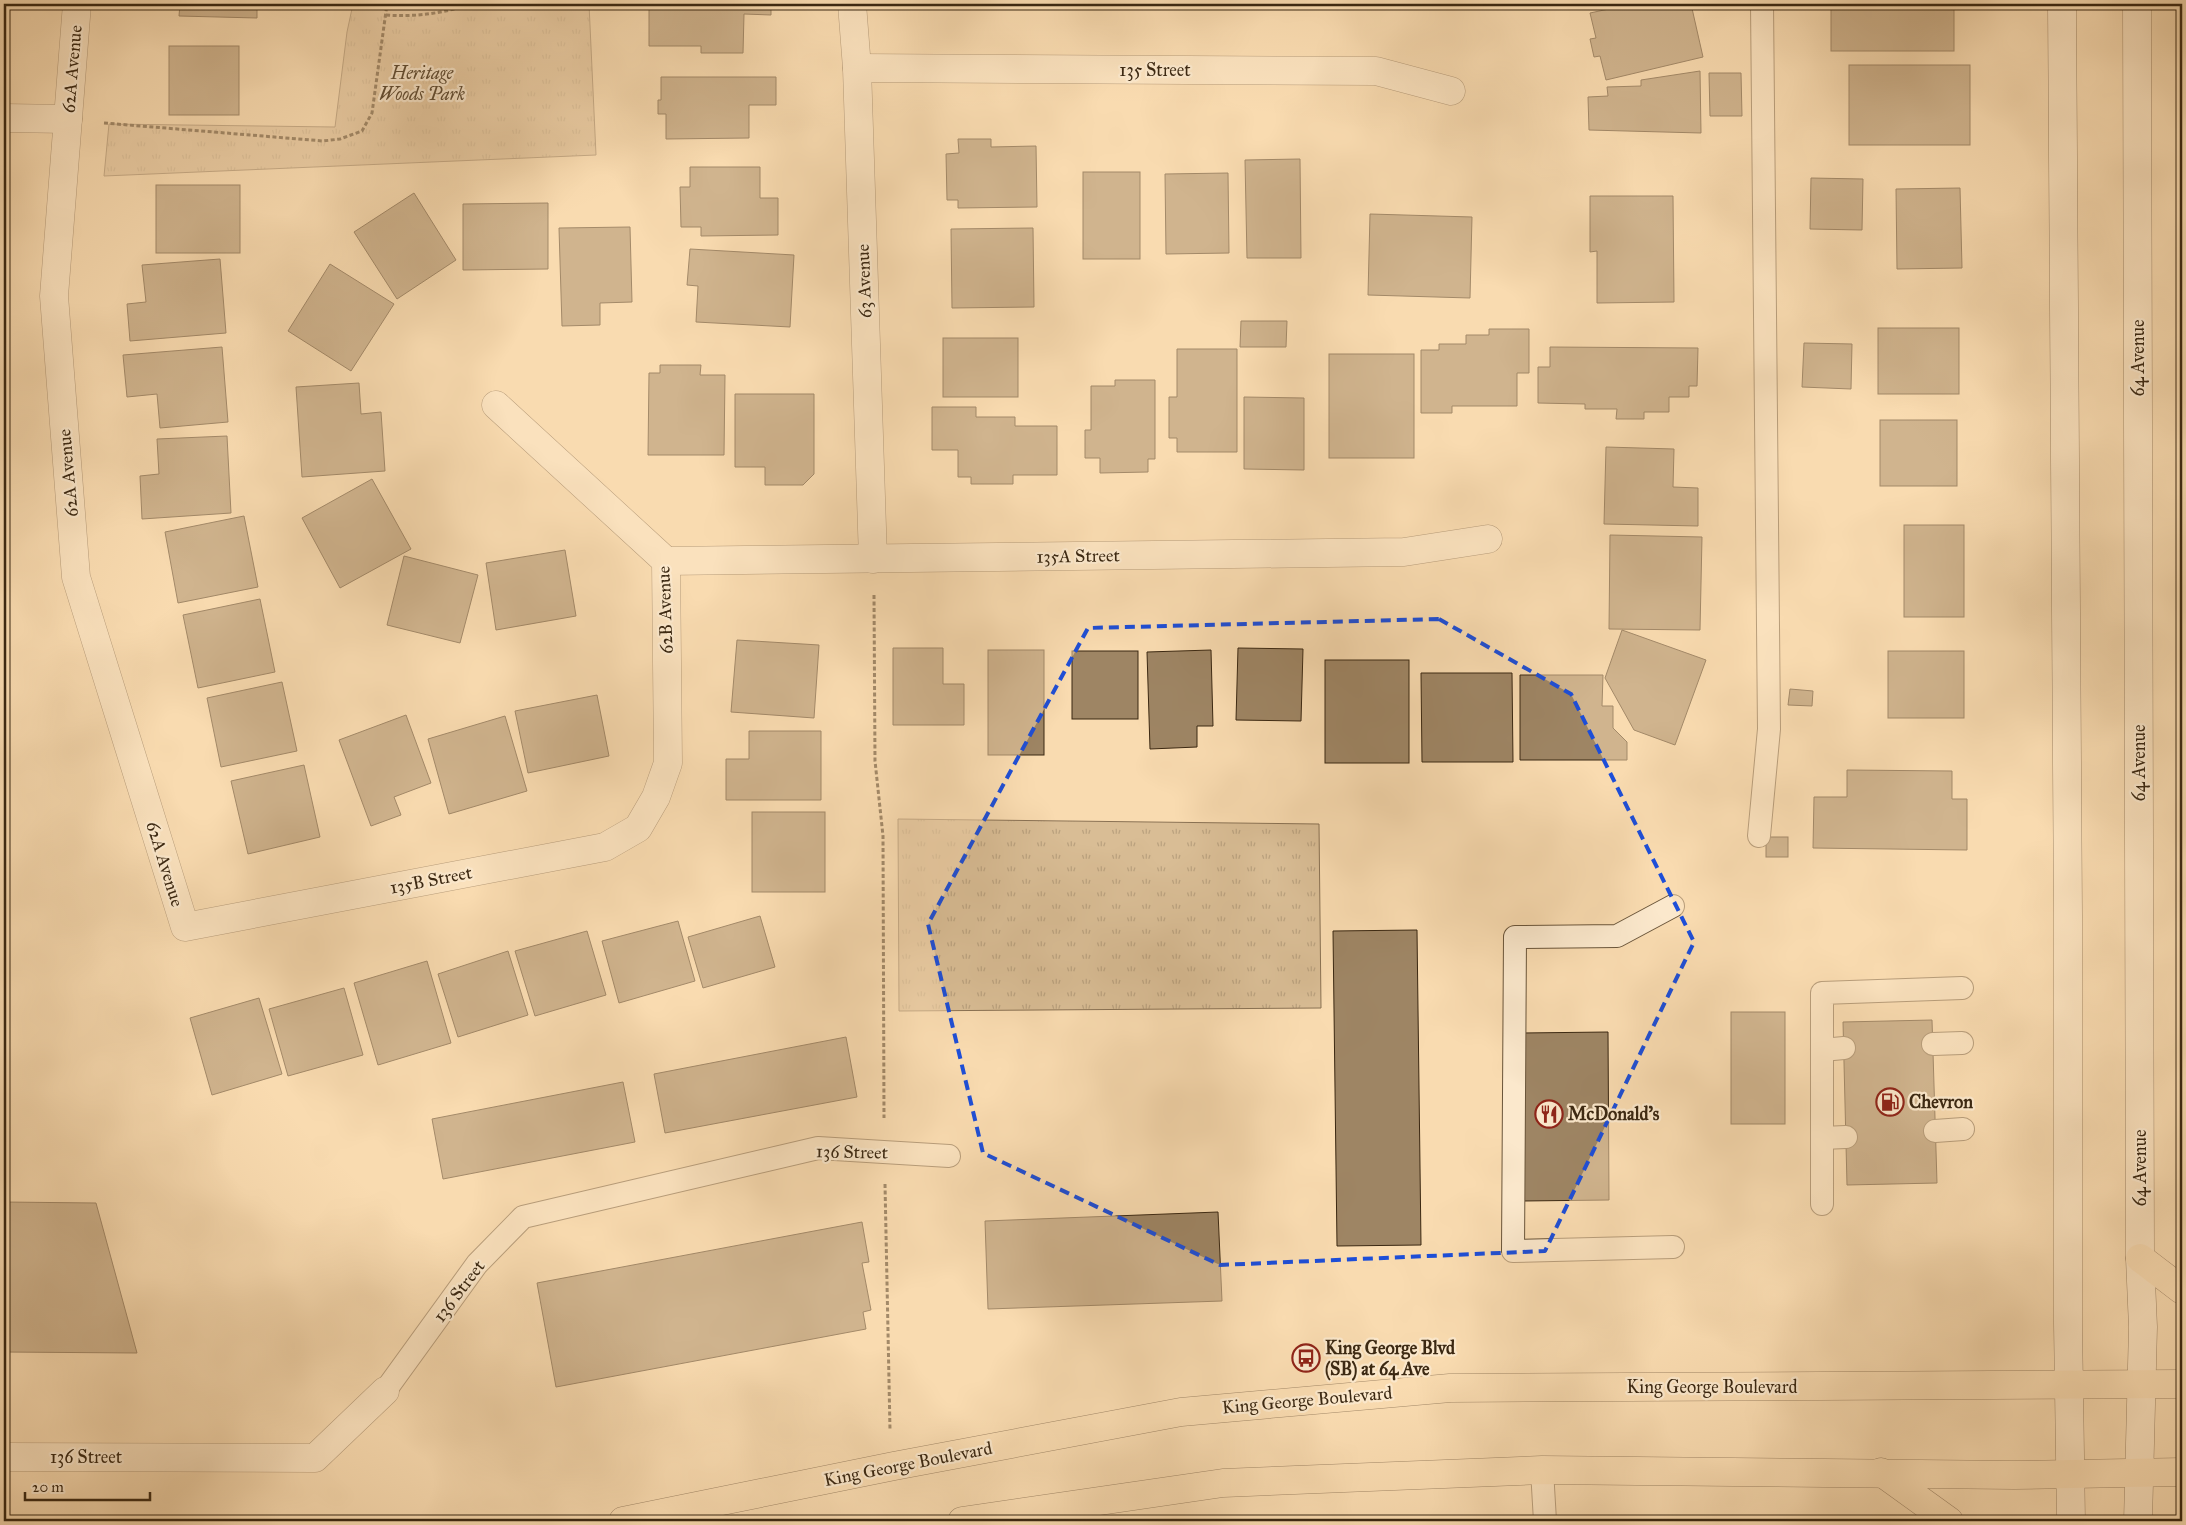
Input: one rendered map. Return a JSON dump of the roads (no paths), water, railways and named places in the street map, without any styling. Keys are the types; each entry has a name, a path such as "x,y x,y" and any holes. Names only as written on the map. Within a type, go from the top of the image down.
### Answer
{"main road":[{"path":"2140,1258 2182,1290"},
{"name":"King George Boulevard","path":"623,1521 894,1466 1181,1412 1450,1388 2182,1384"},
{"path":"962,1521 1223,1483 1542,1470 2071,1475 2182,1472"},
{"path":"1880,1472 1949,1521"}],"street":[{"name":"62A Avenue","path":"77,4 54,296 76,577 185,927"},
{"name":"63 Avenue","path":"852,4 857,68 873,559"},
{"path":"2062,4 2071,1521"},
{"name":"64 Avenue","path":"2137,4 2140,1258 2143,1327 2141,1473 2138,1521"},
{"name":"135 Street","path":"857,68 1376,71 1451,91"},
{"path":"4,118 68,119"},
{"name":"62B Avenue","path":"496,405 666,561 668,763 656,797"},
{"name":"135A Street","path":"666,561 1404,552 1488,539"},
{"name":"135B Street","path":"185,927 605,847 638,828 656,797"},
{"name":"136 Street","path":"4,1457 315,1458 385,1391"}],"lane":[{"path":"1759,836 1769,729 1762,4"},
{"path":"1673,906 1617,936 1516,937 1513,1251 1673,1247"},
{"path":"1822,1204 1822,1138 1833,1049 1822,993 1962,988"},
{"path":"1933,1044 1962,1043"},
{"path":"1935,1131 1963,1129"},
{"path":"1822,1138 1846,1136"},
{"name":"136 Street","path":"385,1391 477,1264 523,1217 818,1148 950,1156"},
{"path":"1542,1470 1545,1521"}],"place":[{"name":"Chevron","path":"1890,1102"},
{"name":"McDonald's","path":"1549,1114"},
{"name":"King George Blvd (SB) at 64 Ave","path":"1306,1358"}],"park label":[{"name":"Heritage Woods Park","path":"422,83"}]}
